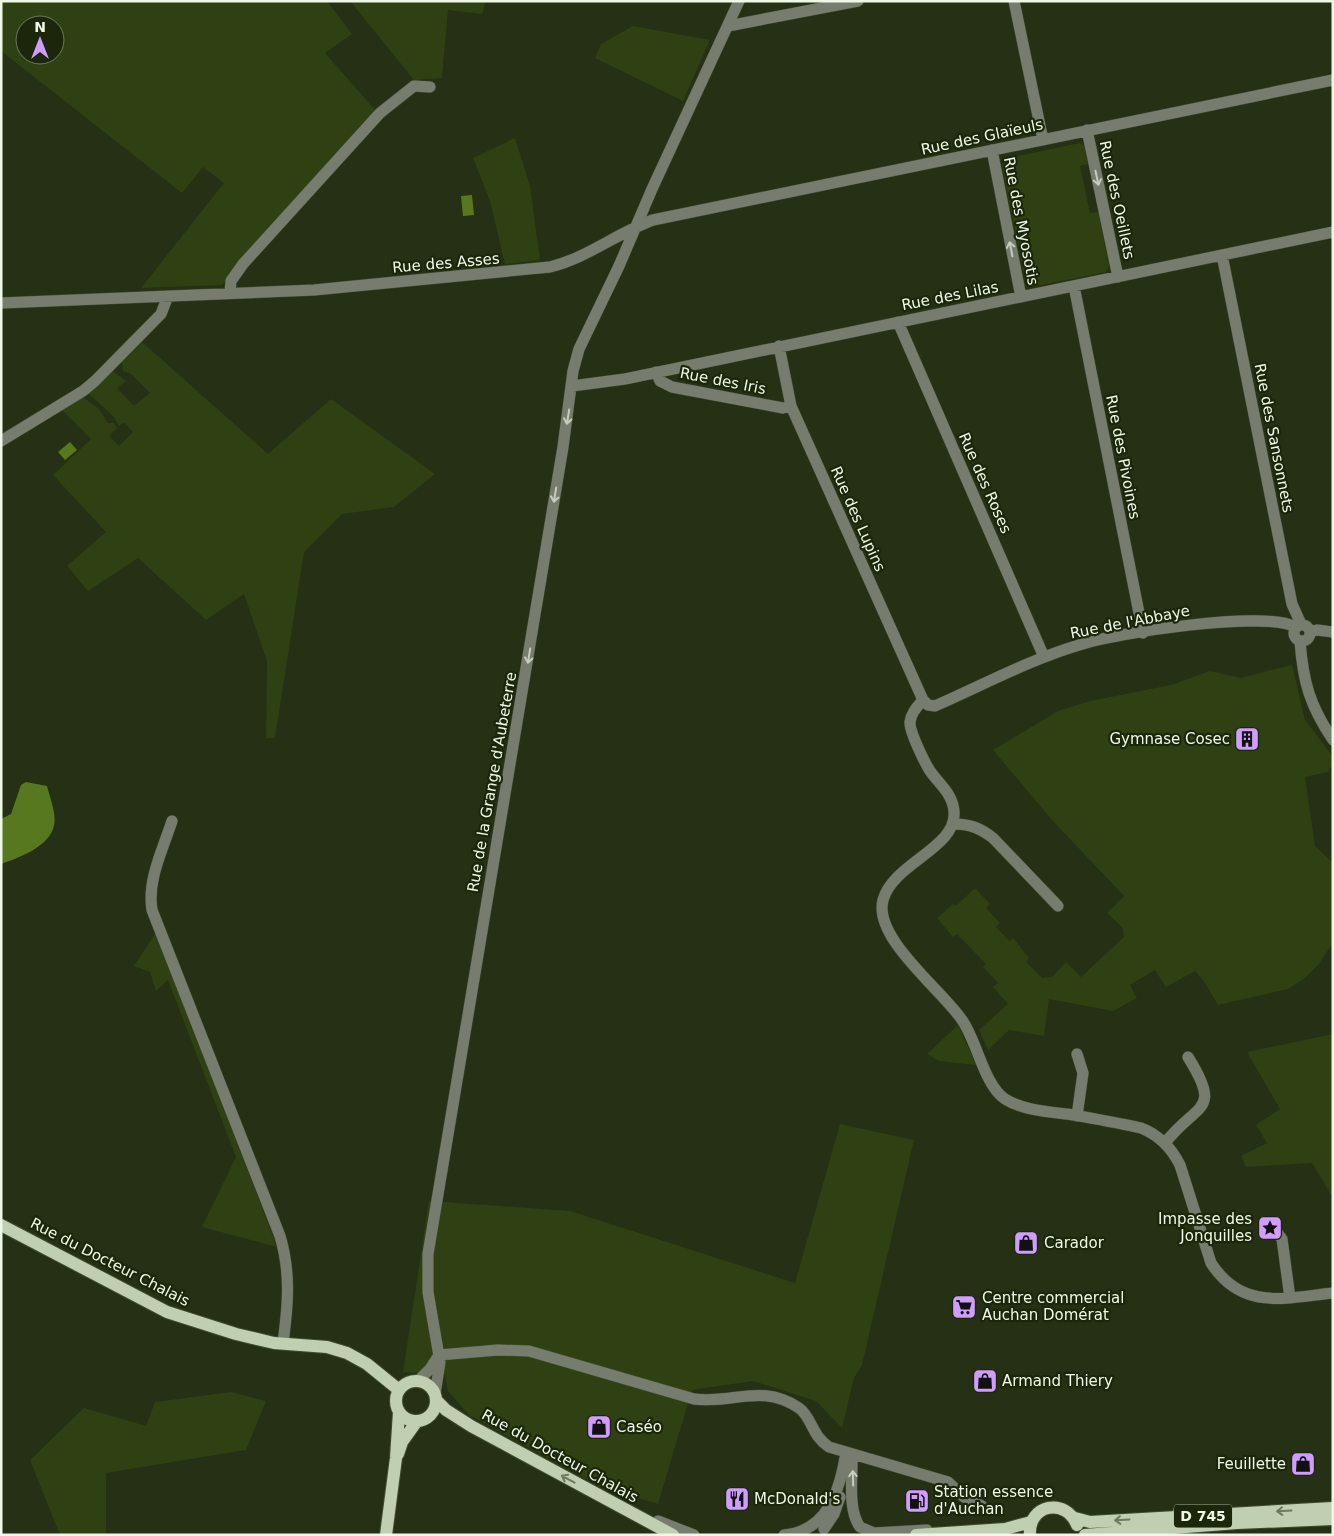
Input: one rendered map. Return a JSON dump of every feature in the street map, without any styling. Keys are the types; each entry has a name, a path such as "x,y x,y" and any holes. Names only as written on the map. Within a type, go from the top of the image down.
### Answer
{"main road":[{"name":"Rue du Docteur Chalais","path":"1,1224 167,1312 236,1334 283,1343 328,1347 348,1353 367,1364 399,1390"},
{"path":"386,1535 400,1412 396,1399 399,1390 408,1383 418,1381 429,1386 435,1397 433,1412 424,1419 417,1421 407,1418 400,1412"},
{"name":"Rue du Docteur Chalais","path":"435,1397 446,1410 471,1426 673,1535"},
{"path":"396,1458 402,1442 417,1421"},
{"path":"916,1535 1031,1529 1040,1511 1054,1506 1067,1510 1074,1518 1077,1535"},
{"name":"D 745","path":"1074,1518 1090,1522 1333,1508"},
{"name":"D 745","path":"1085,1535 1237,1523 1333,1520"}],"street":[{"path":"637,226 739,1"},
{"path":"728,26 858,1"},
{"path":"1014,1 1043,140"},
{"name":"Rue des Glaïeuls","path":"637,226 652,220 1333,80"},
{"path":"230,293 231,281 244,264 380,113 414,86 430,87"},
{"name":"Rue des Oeillets","path":"1087,130 1118,277"},
{"name":"Rue des Myosotis","path":"992,150 1021,297"},
{"name":"Rue des Asses","path":"1,303 332,289 550,268 567,263 637,226"},
{"name":"Rue de la Grange d'Aubeterre","path":"435,1397 435,1380 439,1369 439,1355 428,1292 428,1254 501,827 573,371 579,349 637,226"},
{"name":"Rue des Lilas","path":"572,386 582,386 656,372 1333,232"},
{"name":"Rue des Sansonnets","path":"1222,255 1292,604 1302,628"},
{"name":"Rue des Pivoines","path":"1074,286 1142,633"},
{"path":"1,441 83,391 95,381 161,314 168,296"},
{"name":"Rue des Roses","path":"898,322 1044,657"},
{"name":"Rue des Lupins","path":"779,346 792,406 923,700"},
{"name":"Rue des Iris","path":"656,372 660,381 672,387 783,408 792,406"},
{"name":"Rue de l'Abbaye","path":"923,700 928,705 936,706 1044,657 1080,644 1142,633 1223,621 1282,622 1302,628 1333,632"},
{"path":"1302,628 1308,638 1300,641 1301,661 1312,707 1333,740"},
{"path":"923,700 912,712 910,727 930,770 949,793 954,808 954,824 948,834 896,876 886,890 883,903 886,928 894,940 962,1019 995,1090 1014,1104 1141,1128 1152,1132 1166,1143 1173,1150 1180,1164 1211,1263 1219,1276 1240,1292 1255,1298 1272,1300 1333,1293"},
{"path":"172,821 151,883 152,910 280,1236 286,1258 289,1282 283,1343"},
{"path":"954,824 967,824 981,829 993,838 1058,906"},
{"path":"1077,1054 1083,1072 1077,1116"},
{"path":"1166,1143 1176,1130 1196,1113 1205,1100 1206,1091 1203,1082 1188,1057"},
{"path":"1272,1226 1282,1239 1290,1298"},
{"path":"418,1381 430,1369 439,1355 498,1350 529,1351 694,1400 711,1401 759,1394 780,1399 801,1409 820,1440 829,1447 948,1482 964,1497 982,1506"},
{"path":"439,1369 468,1354"},
{"path":"784,1535 797,1534 806,1530 813,1525 832,1502 841,1483 849,1453"},
{"path":"849,1453 853,1504 857,1523 864,1531 874,1533 925,1530 946,1533"},
{"path":"824,1529 840,1500 841,1483"},
{"path":"589,1490 623,1502 654,1519 694,1535"}],"shaded area":[{"path":"1,1 327,1 352,34 325,53 376,111 222,285 141,288 224,183 203,167 182,193 19,65 65,65 65,15 15,15 15,62 1,51"},
{"path":"350,1 486,1 482,14 448,10 442,78 414,80"},
{"path":"633,26 710,40 683,101 595,58 601,44"},
{"path":"515,138 530,186 540,260 505,264 490,201 473,158"},
{"path":"1080,143 1084,146 1088,164 1080,166 1090,213 1098,212 1109,266 1106,272 1031,287 1026,284 1002,166 1007,158"},
{"path":"472,195 474,215 463,216 461,196"},
{"path":"142,342 268,454 331,399 435,474 394,507 342,514 304,552 275,738 266,738 267,661 244,594 206,620 138,558 88,591 67,566 106,532 53,475 91,439 62,410 83,397 99,409 108,423 114,423 117,428 109,436 119,446 133,432 124,422 119,426 114,417 88,393 113,371 126,381 117,388 134,406 150,393 131,374 123,371 122,362"},
{"path":"70,442 77,450 65,460 58,452"},
{"path":"1292,665 1305,720 1331,754 1332,765 1328,772 1305,777 1315,846 1333,863 1333,943 1318,965 1305,978 1288,989 1218,1005 1204,981 1195,971 1166,987 1155,970 1130,985 1137,998 1113,1011 1049,999 1044,1036 1009,1030 988,1050 979,1030 1008,1004 993,987 998,983 983,967 986,964 957,934 953,937 937,918 953,904 956,906 975,888 990,904 986,908 1000,923 996,927 1009,941 1013,938 1029,958 1026,962 1042,978 1052,977 1066,962 1081,977 1124,937 1123,928 1107,913 1124,896 1052,820 993,750 1058,711 1090,701 1171,685 1210,671 1241,678"},
{"path":"26,782 47,786 55,819 53,829 38,847 1,864 1,819 11,814 21,785"},
{"path":"157,931 277,1247 202,1227 236,1157 168,980 156,991 150,972 134,966"},
{"path":"958,1025 976,1065 939,1061 927,1054"},
{"path":"1333,1034 1333,1198 1312,1163 1246,1167 1241,1156 1267,1143 1256,1125 1280,1109 1247,1052"},
{"path":"840,1124 914,1140 862,1365 854,1378 842,1428 816,1401 753,1381 692,1390 658,1504 601,1487 469,1415 448,1391 445,1375 403,1372 429,1201 570,1211 795,1283"},
{"path":"231,1392 266,1401 246,1450 106,1473 106,1535 60,1535 30,1460 84,1408 146,1426 155,1402"}],"place":[{"name":"Gymnase Cosec","path":"1247,739"},
{"name":"Impasse des Jonquilles","path":"1270,1228"},
{"name":"Carador","path":"1026,1243"},
{"name":"Centre commercial Auchan Domérat","path":"964,1307"},
{"name":"Armand Thiery","path":"985,1381"},
{"name":"Caséo","path":"599,1427"},
{"name":"Feuillette","path":"1303,1464"},
{"name":"McDonald's","path":"737,1499"},
{"name":"Station essence d'Auchan","path":"917,1501"}]}
